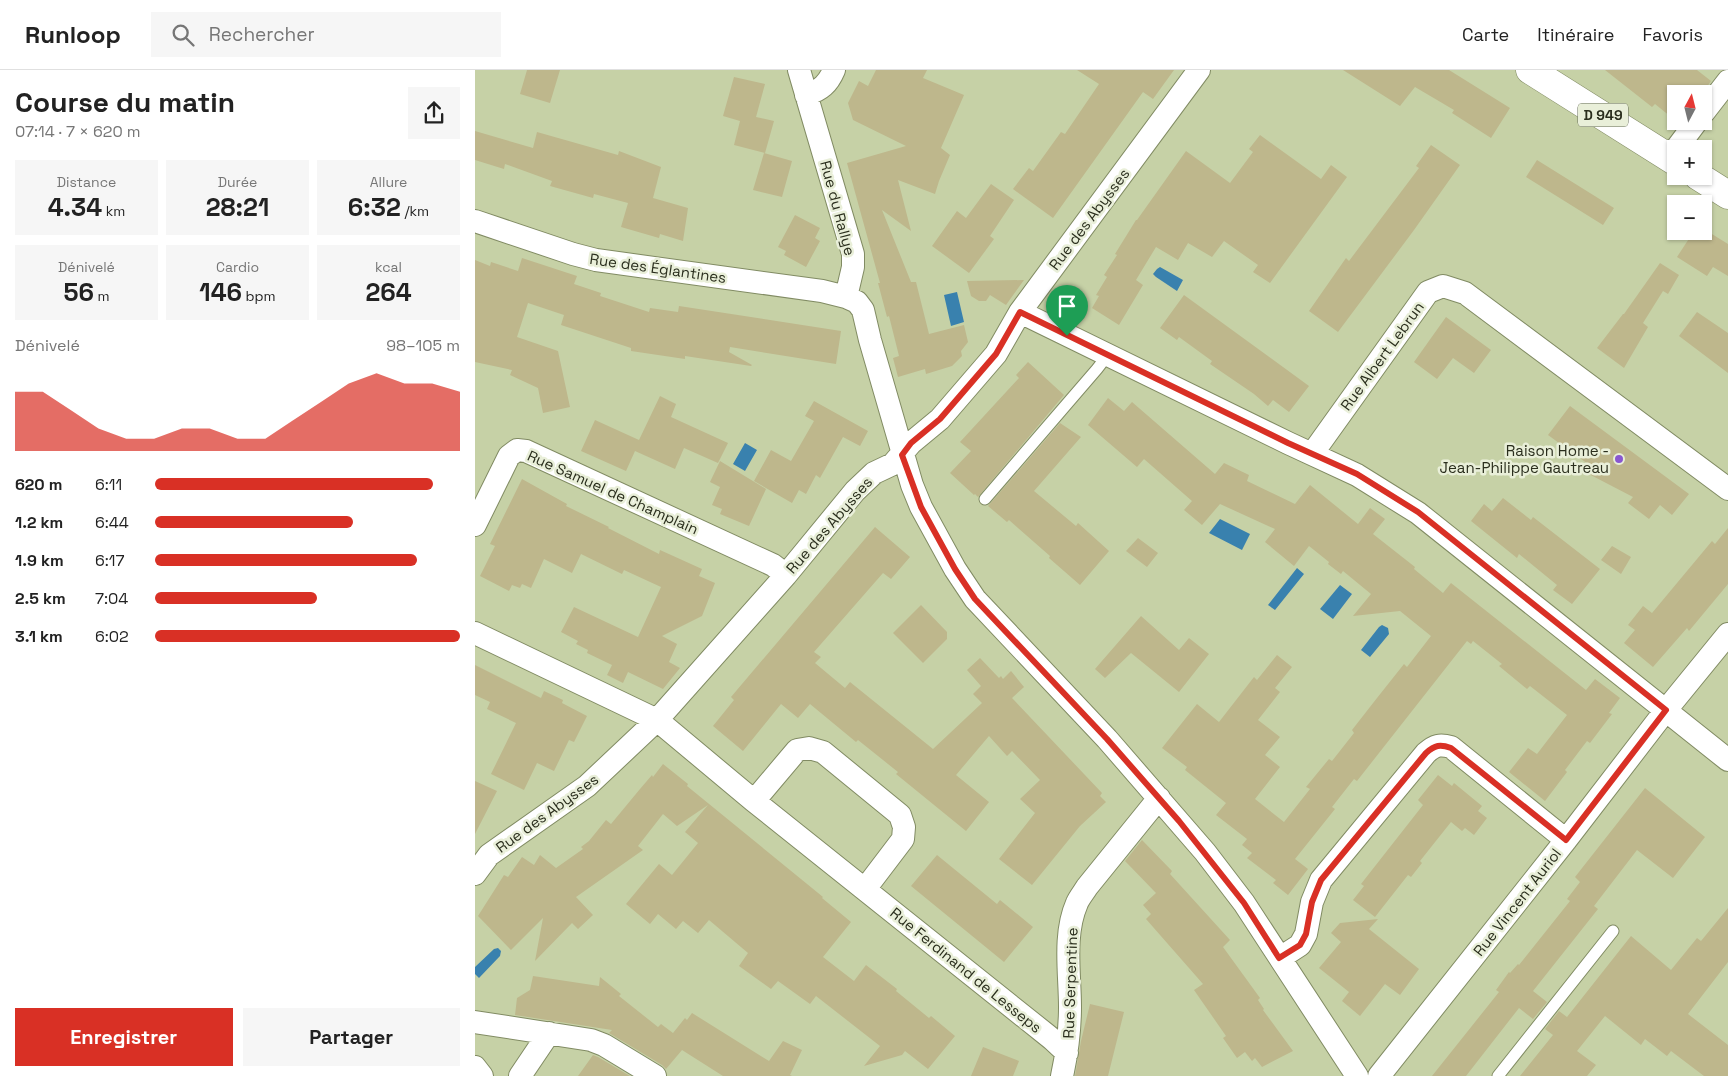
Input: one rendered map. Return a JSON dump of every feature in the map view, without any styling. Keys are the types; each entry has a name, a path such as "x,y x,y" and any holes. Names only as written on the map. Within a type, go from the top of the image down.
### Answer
{"main road":[{"name":"D 949","path":"1530,70 1667,149"},
{"path":"1712,185 1728,195"}],"street":[{"name":"Rue du Rallye","path":"799,70 853,254 853,267 846,297"},
{"path":"807,95 825,86 834,70"},
{"name":"Rue des Abysses","path":"475,874 489,855 587,786 657,720 786,575 855,491 874,474 893,464 911,443 940,419 996,354 1020,312 1199,70"},
{"path":"1713,100 1728,81"},
{"name":"Rue des Églantines","path":"475,221 596,260 822,291 846,297"},
{"name":"Rue Albert Lebrun","path":"1312,454 1428,292 1443,286 1465,293 1728,489"},
{"path":"846,297 857,302 863,310 902,455 921,507 955,569 975,599 1107,739 1205,852 1244,903 1357,1076"},
{"path":"1020,312 1107,356 1357,474 1418,512 1728,760"},
{"name":"Rue Samuel de Champlain","path":"475,525 509,456 517,450 526,451 773,565 786,575"},
{"path":"475,633 657,720"},
{"name":"Rue Vincent Auriol","path":"1379,1076 1566,840 1666,710 1728,634"},
{"name":"Rue Ferdinand de Lesseps","path":"657,720 753,801 1052,1039 1067,1053"},
{"path":"1279,958 1300,945 1306,934 1312,902 1321,880 1426,753 1434,746 1442,745 1451,748 1566,840"},
{"path":"753,801 797,750 809,748 823,752 900,815 904,827 903,839 865,889"},
{"name":"Rue Serpentine","path":"1062,1076 1067,1053 1070,1009 1069,944 1071,924 1077,903 1087,887 1159,798"},
{"path":"475,1022 591,1040 604,1045 655,1076"},
{"path":"520,1076 549,1032"},
{"path":"475,1067 482,1076"}],"lane":[{"path":"985,499 1107,356"},
{"path":"1498,1076 1613,931"}],"water":[{"path":"1160,267 1183,280 1177,291 1153,274"},
{"path":"957,292 964,322 951,326 944,295"},
{"path":"745,443 757,450 745,471 733,464"},
{"path":"1220,519 1250,534 1242,550 1209,533"},
{"path":"1297,568 1304,574 1275,610 1268,605"},
{"path":"1340,585 1352,594 1333,619 1320,609"},
{"path":"1382,625 1388,628 1389,634 1370,657 1361,650"},
{"path":"498,948 501,951 500,956 479,978 475,974 475,967 494,949"}],"building":[{"path":"527,70 560,70 550,103 520,94"},
{"path":"876,70 927,70 923,78 964,95 941,148 950,155 935,194 898,180 911,231 882,210 911,282 916,282 929,334 964,325 968,342 961,351 962,356 952,366 926,374 925,369 898,377 893,358 899,356 847,163 906,146 853,120 848,103 859,81 868,86"},
{"path":"1077,70 1174,70 1153,99 1143,92 1053,218 1013,189 1029,168 1033,171 1061,132 1065,134 1099,84"},
{"path":"1343,70 1449,70 1510,108 1491,138 1452,113 1454,110 1415,87 1400,106"},
{"path":"1605,70 1697,70 1711,81 1708,85 1667,85 1667,114 1655,104 1652,107"},
{"path":"734,77 765,84 756,117 774,121 765,153 734,145 740,121 723,116"},
{"path":"475,131 533,148 537,132 618,155 619,151 661,167 653,198 688,208 683,241 660,234 659,238 621,227 628,203 594,194 593,198 550,186 552,181 505,164 504,169 475,160"},
{"path":"1260,135 1321,179 1331,165 1347,177 1270,283 1253,272 1258,265 1224,241 1212,257 1188,243 1178,260 1156,247 1136,280 1143,285 1119,325 1092,308 1099,296 1096,295 1107,277 1104,275 1117,255 1115,254 1136,220 1186,151 1230,183 1253,152 1249,149"},
{"path":"1431,145 1460,165 1338,332 1309,311 1346,258 1349,261 1419,168 1416,166"},
{"path":"764,153 792,161 782,197 753,190"},
{"path":"1537,160 1614,208 1603,225 1526,177"},
{"path":"991,184 1014,200 990,236 994,239 969,273 932,246 957,211 966,218"},
{"path":"795,215 820,228 815,238 820,241 806,267 784,255 786,251 778,247"},
{"path":"1712,234 1728,244 1728,276 1713,267 1707,276 1677,257 1688,240 1712,240"},
{"path":"522,258 577,276 574,284 601,293 600,296 649,312 650,308 678,312 679,306 841,331 836,364 730,347 729,352 752,365 685,356 685,359 631,351 631,348 561,325 564,315 528,303 517,337 558,351 570,407 543,413 538,388 510,375 512,370 475,362 475,260 490,266 491,262 518,271"},
{"path":"1660,263 1679,275 1668,294 1663,291 1643,323 1648,327 1624,368 1597,348"},
{"path":"1024,280 1006,305 990,295 986,301 979,301 971,296 967,281"},
{"path":"1184,295 1309,386 1289,412 1273,400 1268,406 1254,394 1210,364 1212,361 1179,337 1177,340 1160,328"},
{"path":"1697,312 1728,333 1728,373 1679,336"},
{"path":"1446,317 1491,350 1474,373 1453,358 1437,379 1414,362"},
{"path":"1028,362 1064,395 978,497 950,473 971,451 960,442 1019,378 1016,375"},
{"path":"660,396 676,404 671,417 728,443 718,463 684,448 675,469 635,451 626,471 581,451 595,420 639,440"},
{"path":"1108,398 1124,411 1132,402 1215,474 1224,463 1249,475 1247,481 1295,504 1310,485 1358,524 1370,508 1385,519 1373,534 1415,567 1414,569 1443,593 1451,583 1586,690 1595,679 1620,698 1609,713 1612,714 1590,743 1587,741 1545,801 1509,772 1528,748 1537,754 1567,715 1530,686 1527,689 1499,666 1502,664 1473,641 1471,644 1467,641 1357,781 1354,779 1332,807 1335,809 1295,859 1308,869 1288,895 1273,883 1276,880 1247,858 1252,853 1242,845 1247,839 1216,815 1226,803 1185,770 1187,767 1162,748 1197,704 1219,722 1254,677 1257,680 1277,655 1292,667 1275,688 1280,692 1258,720 1280,737 1265,755 1280,767 1255,799 1284,822 1310,789 1306,787 1329,759 1332,761 1354,733 1352,730 1377,698 1404,664 1407,667 1431,636 1400,611 1353,616 1371,594 1343,571 1341,574 1328,564 1329,562 1309,546 1294,566 1265,542 1275,529 1220,504 1202,525 1184,510 1192,501 1144,459 1137,467 1088,425"},
{"path":"814,401 868,431 860,446 843,437 820,478 816,475 806,494 799,490 792,503 754,481 771,450 791,461 814,421 805,416"},
{"path":"1570,406 1689,494 1672,515 1660,505 1649,519 1628,503 1633,497 1583,471 1588,464 1548,435"},
{"path":"1060,423 1081,437 1034,491 1076,526 1078,523 1109,551 1080,585 1009,520 1007,522 988,506"},
{"path":"720,461 766,489 749,526 720,514 722,509 712,505 720,487 710,482"},
{"path":"522,479 567,504 566,506 659,554 660,550 702,569 699,576 715,583 702,616 662,636 677,644 669,662 680,668 663,689 628,672 623,683 607,675 612,665 587,653 588,650 576,644 578,641 561,632 574,607 638,637 661,587 624,570 622,574 581,554 572,573 544,559 531,588 522,584 520,588 512,585 509,591 480,576 495,546 490,544"},
{"path":"1503,498 1531,520 1533,517 1600,569 1572,604 1553,590 1557,585 1519,554 1517,558 1471,521 1484,504 1492,511"},
{"path":"875,527 910,557 891,579 883,573 814,652 821,657 815,663 845,688 850,682 933,749 982,703 973,694 981,686 967,670 980,658 999,678 1001,676 1003,679 1011,671 1024,687 1012,698 1102,793 1100,796 1106,802 1080,826 1032,885 999,859 1035,813 1020,799 1040,780 1012,751 1007,756 989,736 956,775 989,802 966,831 896,774 898,772 858,740 856,742 810,704 798,718 781,704 743,751 713,726 734,700 731,697"},
{"path":"1728,528 1728,584 1689,631 1687,628 1653,667 1624,643 1635,630 1628,625 1643,606 1652,613 1712,541 1715,544"},
{"path":"1138,538 1158,553 1147,567 1126,551"},
{"path":"1612,546 1631,557 1621,574 1601,560"},
{"path":"921,605 947,632 947,639 923,663 893,633"},
{"path":"1141,616 1179,650 1189,638 1209,654 1179,692 1131,653 1105,678 1095,669"},
{"path":"475,665 541,698 544,691 563,700 562,703 587,716 574,742 569,740 554,771 537,763 524,790 491,774 516,723 487,709 490,702 475,695"},
{"path":"663,764 851,922 823,957 854,981 866,965 897,989 896,991 929,1018 931,1016 955,1036 928,1069 905,1051 902,1055 864,1066 880,1046 816,996 810,1004 778,981 771,989 739,966 748,953 709,920 698,933 683,921 676,929 658,914 650,924 626,904 659,864 672,875 698,843 685,832 708,805 677,826 663,814 638,846 643,850 576,897 593,915 578,929 572,923 535,961 543,918 511,950 478,916 504,875 508,877 522,857 534,865 540,855 556,868 583,849 581,847 589,841 606,820 611,824"},
{"path":"1438,775 1452,786 1454,783 1482,806 1478,811 1487,818 1474,835 1465,828 1462,831 1451,822 1420,861 1422,863 1411,877 1408,875 1375,917 1353,900 1364,886 1361,884 1423,805 1418,800"},
{"path":"475,781 497,791 475,834"},
{"path":"1645,788 1705,837 1673,878 1637,850 1594,906 1598,909 1533,991 1547,1002 1533,1019 1519,1008 1466,1076 1432,1076 1499,992 1496,990 1509,972 1519,965 1570,901 1567,899 1580,882 1575,877"},
{"path":"1142,840 1172,871 1170,874 1230,940 1223,947 1260,998 1258,1000 1263,1010 1293,1051 1262,1067 1255,1058 1252,1061 1245,1052 1237,1058 1223,1038 1226,1036 1194,990 1203,984 1146,919 1151,914 1143,905 1156,893 1125,861"},
{"path":"937,855 997,904 1000,900 1033,927 1004,962 911,886"},
{"path":"1728,908 1728,962 1688,1014 1728,1045 1728,1076 1704,1076 1671,1051 1667,1056 1645,1039 1641,1045 1605,1016 1577,1051 1596,1065 1587,1076 1520,1076 1553,1035 1545,1029 1559,1011 1567,1017 1631,936 1671,970 1697,938 1701,941"},
{"path":"1378,919 1369,929 1419,969 1400,995 1385,984 1360,1016 1342,1001 1349,992 1319,968 1341,942 1331,933 1340,923"},
{"path":"533,976 599,986 600,977 621,994 619,996 658,1027 661,1024 673,1033 685,1018 687,1020 692,1013 769,1061 783,1041 802,1050 790,1075 792,1076 723,1076 682,1050 666,1069 609,1033 612,1030 515,1015 517,998 530,990"},
{"path":"1090,1004 1124,1012 1108,1076 1075,1076"},
{"path":"983,1047 1019,1061 1013,1076 971,1076"},
{"path":"593,1055 598,1057 630,1076 578,1076"}],"place":[{"name":"Raison Home - Jean-Philippe Gautreau","path":"1619,459"}],"route":[{"path":"1020,312 1067,336 1288,443 1357,474 1418,512 1666,710 1566,840 1451,748 1442,745 1434,746 1426,753 1321,880 1312,902 1306,934 1300,945 1279,958 1244,903 1179,821 1107,739 975,599 955,569 921,507 912,485 902,455 911,443 940,419 996,354 1020,312"}]}
